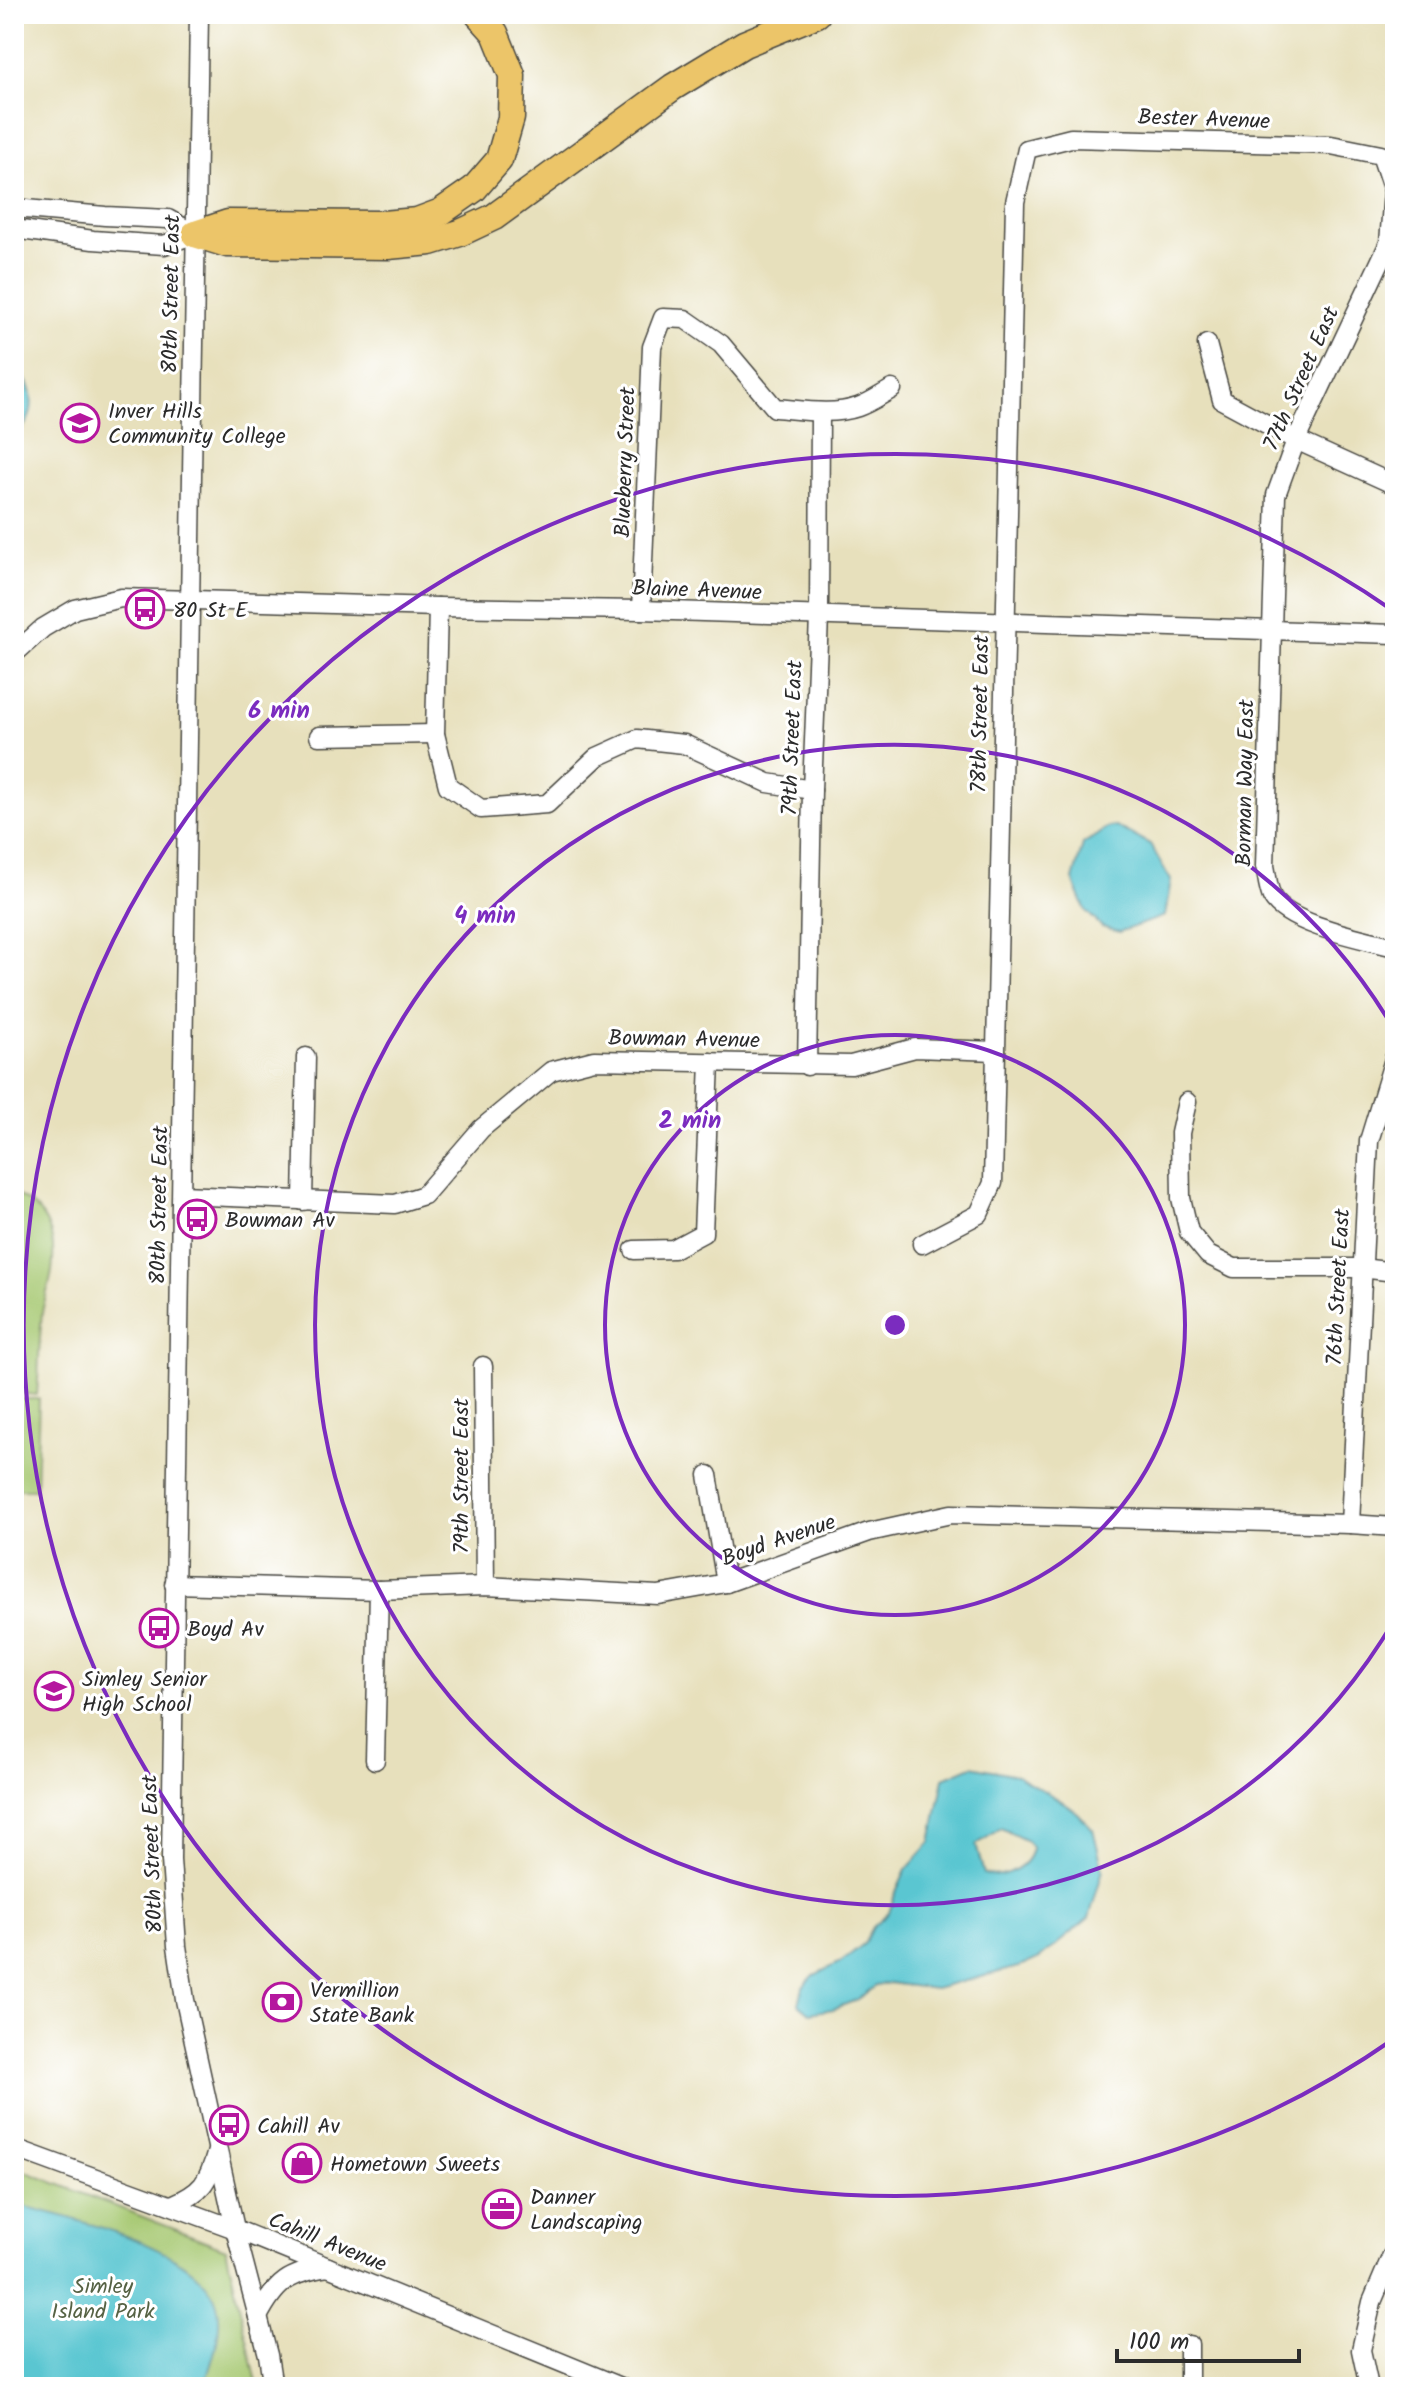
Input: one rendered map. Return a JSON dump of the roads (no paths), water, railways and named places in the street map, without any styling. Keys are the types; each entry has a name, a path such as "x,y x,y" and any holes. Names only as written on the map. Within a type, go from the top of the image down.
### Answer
{"highway":[{"path":"195,234 228,223 383,224 417,221 441,212 474,189 499,160 511,118 512,75 495,33 478,14"},
{"path":"195,234 227,244 388,246 431,242 460,233 494,217 673,87 744,44 817,14"}],"street":[{"name":"80th Street East","path":"199,14 171,1860 185,2000 273,2387"},
{"name":"Bester Avenue","path":"1027,149 1071,138 1331,145 1381,155"},
{"name":"78th Street East","path":"922,1244 979,1214 993,1183 1015,202 1027,149"},
{"name":"77th Street East","path":"1271,629 1276,495 1296,440 1389,243 1393,191 1381,155"},
{"path":"14,208 168,219 195,234"},
{"path":"14,229 93,240 164,245 195,234"},
{"name":"Blueberry Street","path":"641,610 652,347 663,318 685,319 721,344 775,408 820,412"},
{"path":"1207,344 1222,400 1296,440 1395,485"},
{"path":"820,412 858,407 892,389"},
{"name":"79th Street East","path":"807,1066 819,617 820,412"},
{"name":"Blaine Avenue","path":"14,654 43,628 75,609 121,598 641,610 1395,634"},
{"path":"438,607 435,734 448,786 481,809 547,804 597,757 637,739 684,744 768,783 812,790"},
{"name":"Borman Way East","path":"1271,629 1265,866 1273,898 1296,918 1342,934 1395,947"},
{"path":"319,736 435,734"},
{"name":"Bowman Avenue","path":"182,1195 395,1204 424,1195 481,1129 551,1071 594,1060 807,1066 851,1065 915,1048 996,1051"},
{"name":"76th Street East","path":"1350,1524 1369,1141 1395,1056"},
{"path":"303,1201 306,1057"},
{"path":"634,1250 673,1249 703,1233 710,1062"},
{"path":"1187,1102 1180,1133 1181,1198 1189,1232 1208,1255 1234,1268 1361,1268 1395,1272"},
{"name":"79th Street East","path":"483,1366 485,1586"},
{"path":"708,1475 726,1583"},
{"name":"Boyd Avenue","path":"174,1584 379,1590 485,1586 658,1595 726,1583 869,1532 951,1514 1395,1527"},
{"path":"375,1760 379,1590"},
{"name":"Cahill Avenue","path":"14,2148 235,2229 621,2387"},
{"path":"172,2205 201,2190 212,2169 217,2148"},
{"path":"1369,2387 1361,2350 1372,2302 1392,2255"},
{"path":"258,2317 273,2290 283,2281 306,2271 328,2267"},
{"path":"1189,2345 1189,2387"}],"water":[{"path":"14,368 27,382 32,401 28,420 14,433"},
{"path":"1115,826 1150,844 1171,880 1165,916 1119,932 1102,927 1086,911 1073,880 1083,844"},
{"path":"972,1766 1016,1775 1078,1813 1093,1829 1103,1870 1089,1918 1040,1958 1022,1966 935,1989 889,1983 876,1986 854,2001 833,2009 810,2013 799,2004 803,1987 814,1975 839,1963 865,1943 873,1927 889,1913 906,1870 931,1842 944,1778","holes":["1001,1828 1027,1841 1032,1848 1021,1866 999,1875 984,1874 976,1845"]},
{"name":"Simley Island Park","path":"14,2204 131,2238 163,2252 189,2269 208,2287 219,2319 218,2338 204,2387 14,2387"}],"place":[{"name":"Inver Hills Community College","path":"80,423"},
{"name":"80 St E","path":"145,609"},
{"name":"Bowman Av","path":"197,1219"},
{"name":"Boyd Av","path":"159,1628"},
{"name":"Simley Senior High School","path":"54,1691"},
{"name":"Vermillion State Bank","path":"282,2002"},
{"name":"Cahill Av","path":"229,2125"},
{"name":"Hometown Sweets","path":"302,2163"},
{"name":"Danner Landscaping","path":"502,2209"}]}
